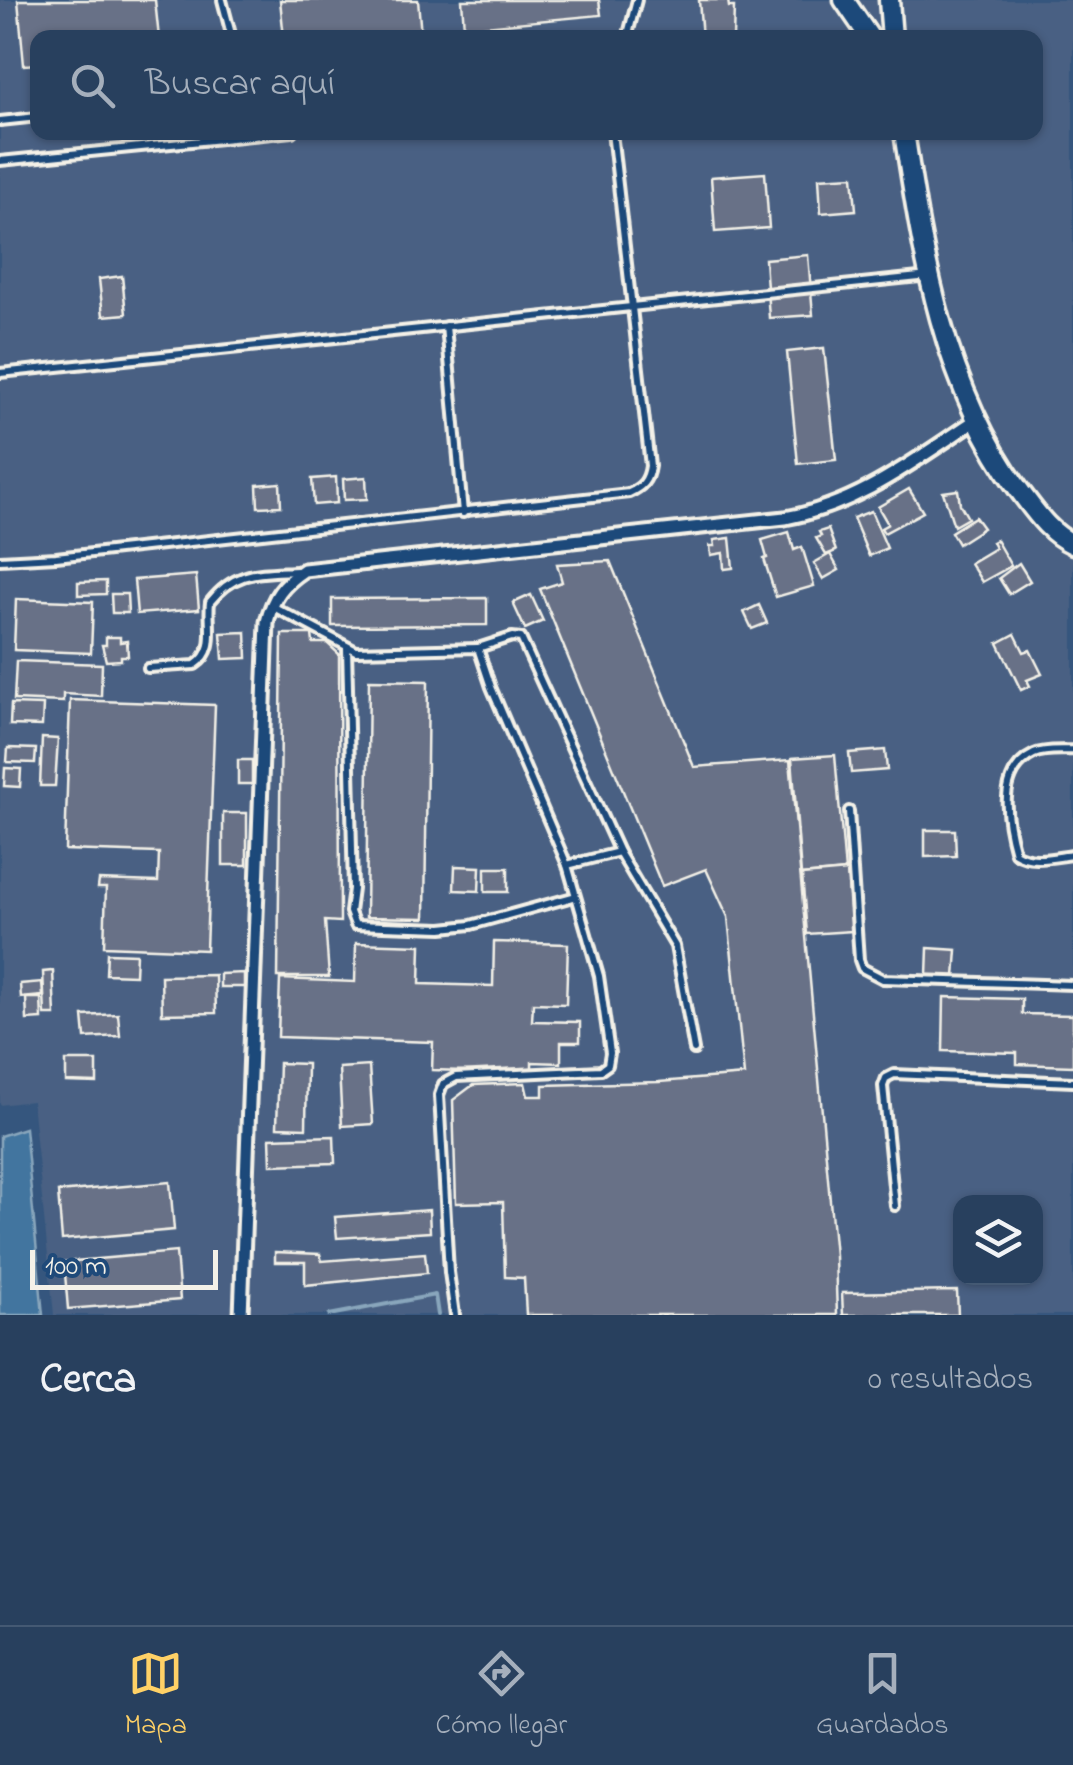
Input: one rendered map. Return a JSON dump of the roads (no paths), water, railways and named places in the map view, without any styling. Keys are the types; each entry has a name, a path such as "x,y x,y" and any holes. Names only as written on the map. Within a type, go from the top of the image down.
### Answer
{"main road":[{"path":"844,0 865,30"},
{"path":"889,0 891,30"},
{"path":"905,140 930,276 963,390 1006,472 1040,518 1070,546"}],"street":[{"path":"241,1315 266,642 271,605 287,582 304,570 822,511 873,488 976,420"}],"lane":[{"path":"222,0 230,30"},
{"path":"629,30 637,0"},
{"path":"0,121 30,118"},
{"path":"0,161 211,140"},
{"path":"0,560 464,512 629,493 641,487 650,466 613,140"},
{"path":"0,373 930,276"},
{"path":"446,326 464,512"},
{"path":"148,668 202,662 211,643 210,602 230,580 304,570"},
{"path":"271,605 356,651 478,648 512,637 521,638 619,852 674,946 694,1050"},
{"path":"347,648 353,889 350,912 355,924 442,928 471,925 574,897"},
{"path":"455,1315 448,1272 439,1095 443,1084 468,1076 600,1070 608,1065 610,1053 599,976 567,865 478,648"},
{"path":"1073,750 1036,752 1020,764 1007,784 1008,826 1015,853 1034,859 1073,855"},
{"path":"849,811 862,968 883,978 1073,985"},
{"path":"567,865 619,852"},
{"path":"895,1206 883,1086 886,1078 894,1074 1073,1082"}],"waterway":[{"path":"329,1315 435,1295 438,1315"}]}
